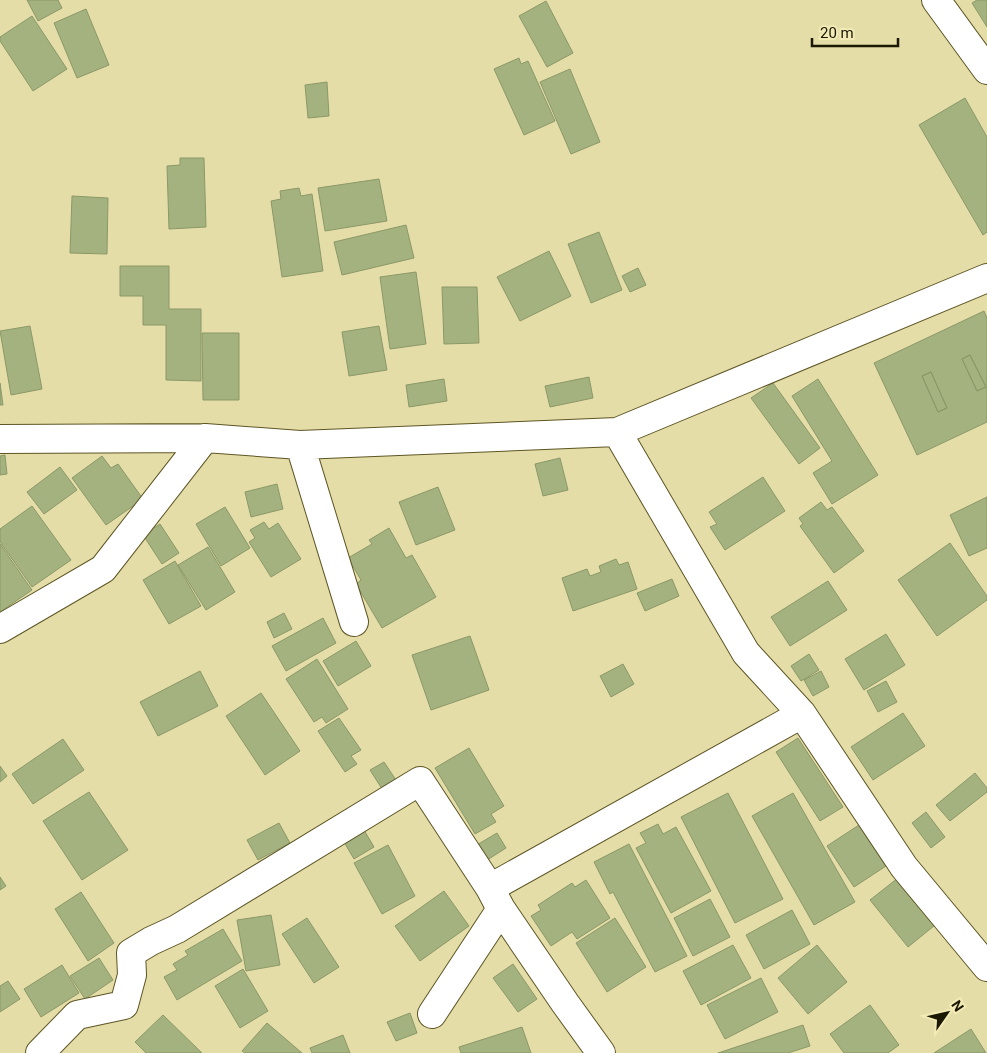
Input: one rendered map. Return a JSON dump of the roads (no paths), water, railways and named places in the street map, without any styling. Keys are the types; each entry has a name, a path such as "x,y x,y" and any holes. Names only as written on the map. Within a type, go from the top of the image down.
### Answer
{"street":[{"path":"936,0 987,70"},
{"path":"0,439 205,438 300,445 617,432 987,278"},
{"path":"617,432 746,653 802,714 904,867 987,967"},
{"path":"0,629 103,569 205,438"},
{"path":"300,445 354,622"},
{"path":"432,1014 496,899 802,714"},
{"path":"40,1053 77,1015 124,1005 132,976 131,953 177,928 420,781 564,1003 601,1053"}]}
